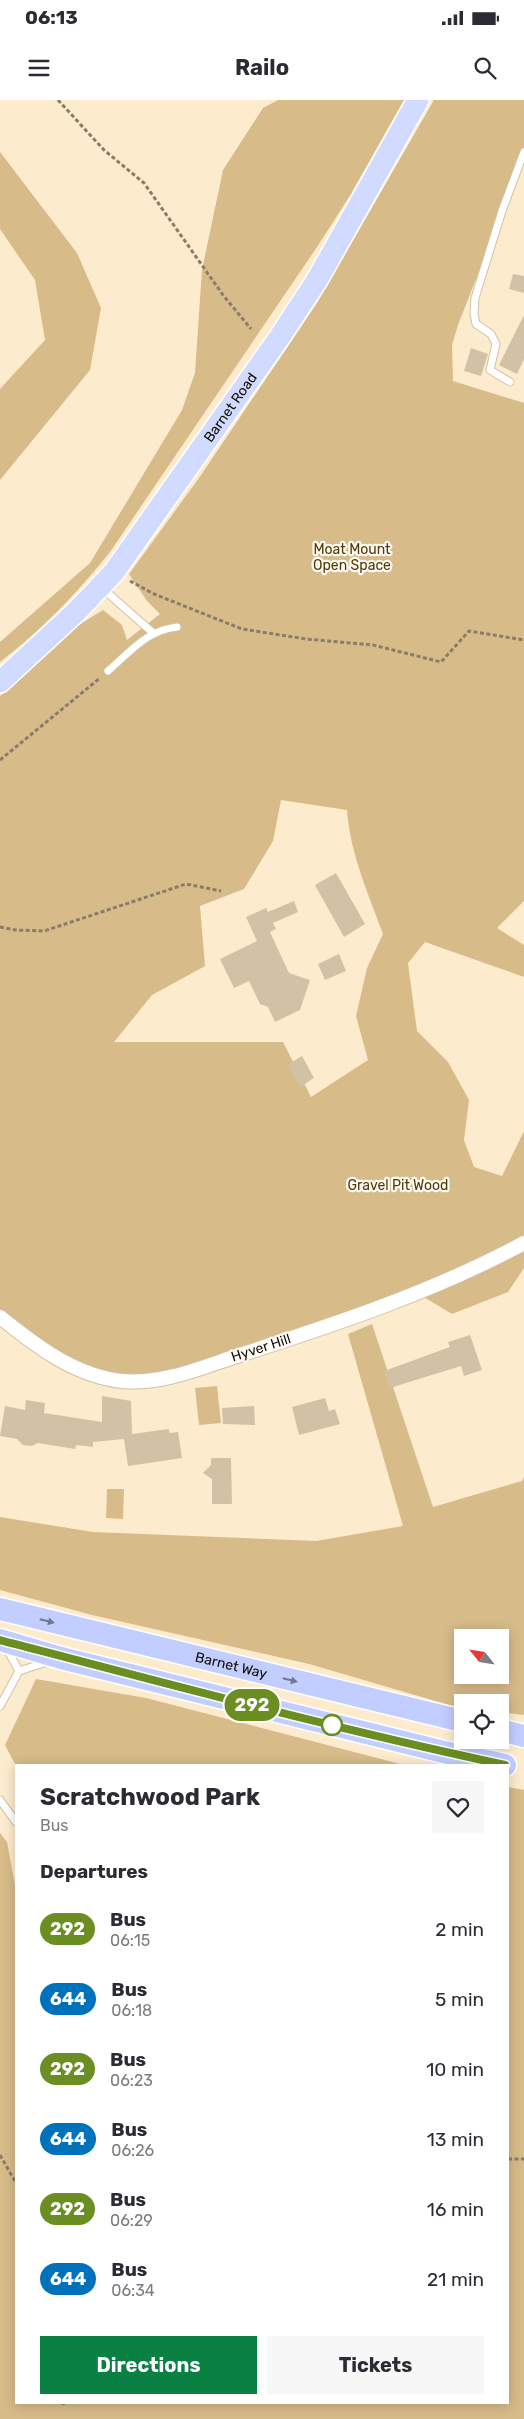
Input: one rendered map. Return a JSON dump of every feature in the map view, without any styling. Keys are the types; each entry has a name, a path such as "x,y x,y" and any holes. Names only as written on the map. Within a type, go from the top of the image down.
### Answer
{"highway":[{"name":"Barnet Way","path":"0,1609 454,1719"},
{"path":"1,1640 61,1658 444,1752 501,1764"},
{"path":"509,1732 524,1736"},
{"path":"509,1766 524,1769"}],"main road":[{"name":"Barnet Road","path":"0,682 77,612 107,579 274,346 317,280 418,100"}],"street":[{"name":"Hyver Hill","path":"0,1317 47,1354 88,1372 122,1381 153,1381 313,1331 409,1296 497,1258 524,1243"}],"lane":[{"path":"510,382 490,370 496,344 490,334 476,324 474,314 475,298 502,211 524,152"},
{"path":"107,579 152,632"},
{"path":"108,671 152,632 162,628 177,626"},
{"path":"1,1640 19,1671"},
{"path":"0,1706 19,1671 61,1658"},
{"path":"0,1800 15,1821"}],"path":[{"path":"58,100 104,150 144,183 223,296 251,329"},
{"path":"107,579 154,594 242,629 306,639 373,645 441,662 469,631 524,640"},
{"path":"0,760 108,671"},
{"path":"0,927 44,931 186,884 221,891"},
{"path":"0,2155 15,2180"},
{"path":"509,2159 524,2159"}],"green space":[{"path":"278,100 404,100 351,194 317,247 110,552 85,582 31,637 0,662 0,642 90,563 182,410 195,373 202,270 223,170 263,108"},
{"path":"434,100 524,100 524,150 521,164 458,325 452,345 453,381 524,403 524,901 497,928 524,945 524,977 425,942 408,963 417,1031 448,1062 469,1100 464,1140 474,1167 502,1176 524,1131 524,1268 508,1292 452,1314 417,1293 153,1381 88,1373 0,1317 0,696 74,628 103,610 122,625 127,640 160,614 147,601 129,574 199,478 317,303","holes":["281,800 347,810 356,857 383,934 367,968 356,1016 368,1060 311,1097 283,1042 114,1042 152,995 205,966 200,906 244,889 273,841"]},
{"path":"0,152 77,253 101,308 90,370 0,480 0,389 45,340 35,280 0,229"},
{"path":"372,1324 433,1507 522,1481 524,1477 524,1715 509,1713 509,1694 454,1694 454,1706 449,1705 309,1664 92,1615 0,1590 0,1517 93,1532 316,1541 403,1526 348,1334"},
{"path":"217,1386 221,1423 199,1425 195,1388"},
{"path":"107,1489 124,1489 123,1519 106,1518"},
{"path":"36,1679 146,1698 400,1764 15,1764 5,1745"},
{"path":"509,1787 524,1790 524,2419 0,2419 0,1833 7,1842 15,1886 15,2404 509,2404"}],"building":[{"path":"513,274 524,276 524,293 509,289"},
{"path":"524,315 524,359 517,374 499,365"},
{"path":"471,348 488,354 481,376 464,371"},
{"path":"336,873 365,924 344,937 315,885"},
{"path":"294,901 298,912 273,923 276,929 270,932 289,973 310,980 300,1010 275,1022 268,1007 260,1004 249,981 234,988 220,959 257,941 246,917 266,908 268,912"},
{"path":"339,954 346,971 325,980 318,964"},
{"path":"302,1056 314,1078 300,1087 287,1065"},
{"path":"470,1335 482,1370 464,1376 461,1366 390,1388 384,1371 450,1347 448,1342"},
{"path":"102,1396 131,1401 132,1434 169,1429 169,1433 178,1432 182,1458 128,1466 124,1439 93,1442 93,1447 76,1445 75,1449 38,1443 32,1446 23,1445 17,1439 0,1436 5,1406 25,1410 26,1400 45,1403 44,1413 102,1422"},
{"path":"325,1398 329,1411 335,1409 340,1424 299,1435 292,1407"},
{"path":"254,1406 255,1425 223,1424 222,1408"},
{"path":"211,1458 231,1458 232,1504 212,1504 212,1479 203,1473 211,1465"}],"bus line":[{"name":"292","path":"0,1640 61,1658 444,1752 500,1764"}],"park label":[{"name":"Moat Mount Open Space","path":"352,558"},
{"name":"Gravel Pit Wood","path":"398,1185"}]}
